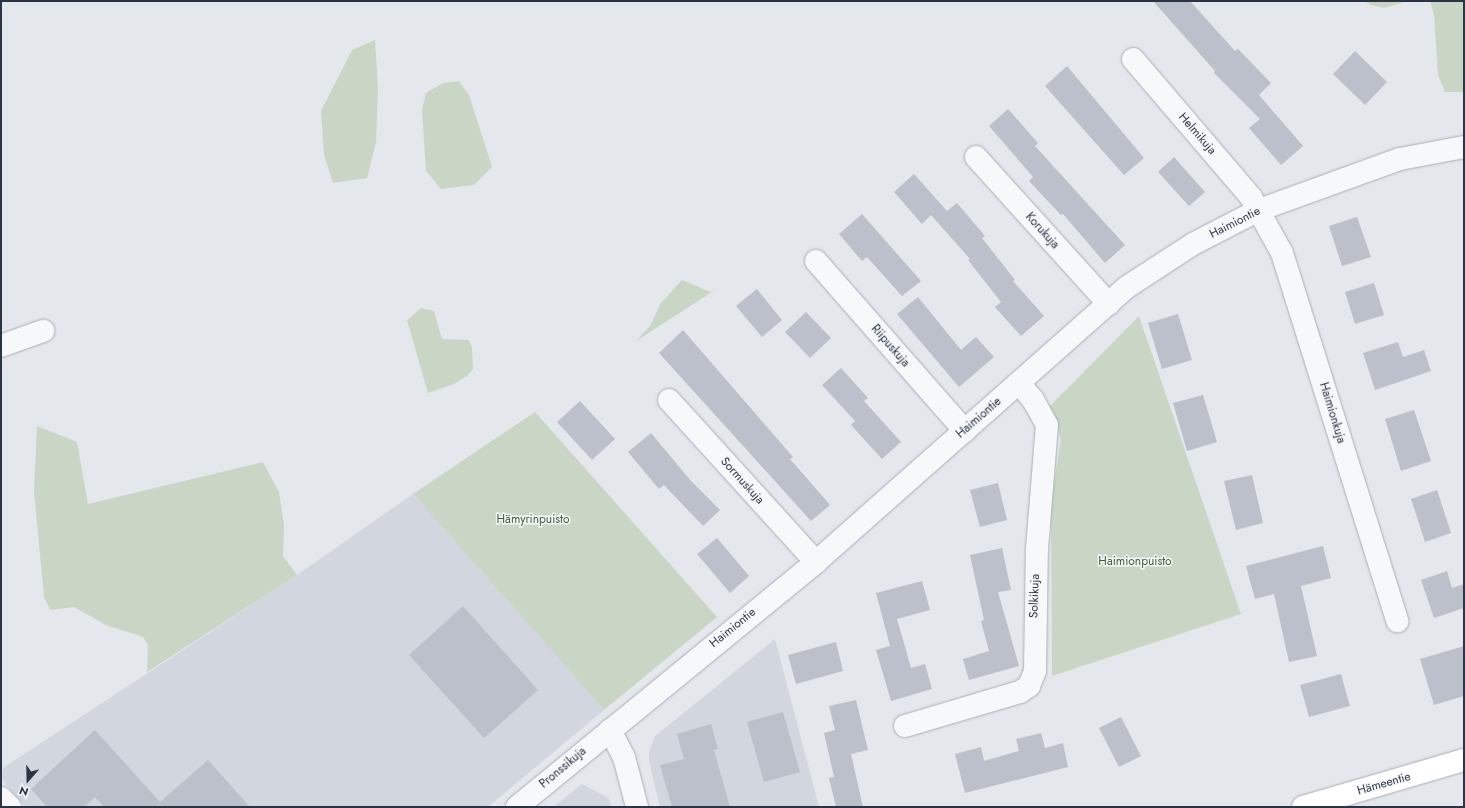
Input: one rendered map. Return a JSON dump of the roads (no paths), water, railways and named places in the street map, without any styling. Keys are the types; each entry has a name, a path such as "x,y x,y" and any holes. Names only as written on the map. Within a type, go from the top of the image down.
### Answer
{"highway":[{"name":"Hämeentie","path":"1303,807 1464,760"}],"street":[{"name":"Helmikuja","path":"1133,59 1259,210"},
{"name":"Haimiontie","path":"610,730 816,562 1127,288 1194,244 1259,210 1400,159 1464,148"},
{"name":"Korukuja","path":"976,157 1109,304"},
{"name":"Haimionkuja","path":"1259,210 1282,253 1397,621"},
{"name":"Riipuskuja","path":"816,261 965,431"},
{"path":"1,346 43,331"},
{"name":"Solkikuja","path":"906,726 1020,692 1029,686 1035,671 1037,549 1047,425 1033,400 1019,383"},
{"name":"Sormuskuja","path":"669,400 816,562"},
{"path":"610,730 624,757 637,807"},
{"name":"Pronssikuja","path":"517,807 610,730"},
{"path":"1,798 10,807"}],"park label":[{"name":"Hämyrinpuisto","path":"533,520"},
{"name":"Haimionpuisto","path":"1135,562"}]}
